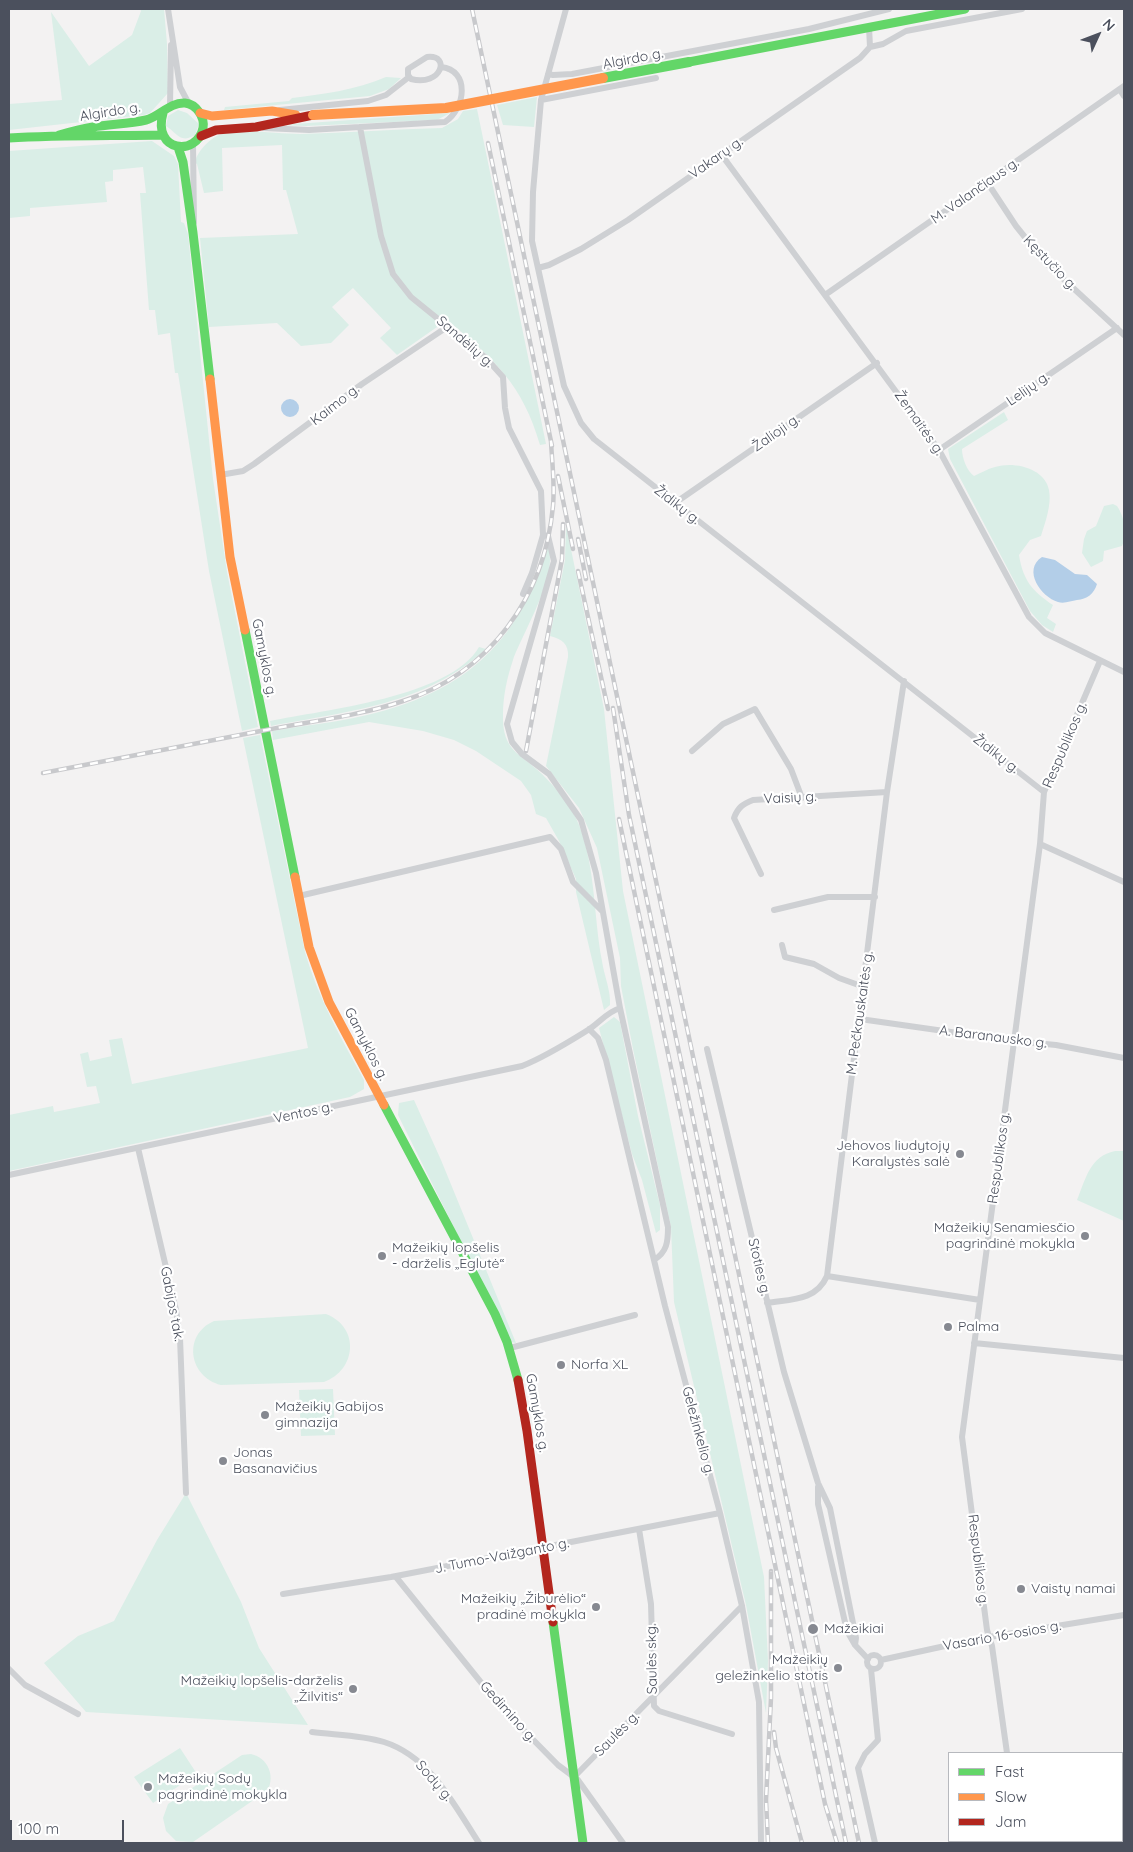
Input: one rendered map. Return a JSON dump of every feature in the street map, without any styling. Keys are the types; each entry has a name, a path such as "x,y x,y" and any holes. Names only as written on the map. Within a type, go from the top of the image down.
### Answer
{"street":[{"path":"168,9 180,87 189,104 200,113 204,124 201,136"},
{"name":"Židikų g.","path":"566,9 541,100 533,192 532,241 564,386 581,423 594,439 1044,792"},
{"path":"548,74 572,74 809,29 889,9"},
{"name":"Algirdo g.","path":"193,144 201,136 216,130 256,127 308,116 446,108 965,9"},
{"path":"869,27 870,48 883,44 906,31 1022,9"},
{"path":"167,109 172,39"},
{"name":"Vakarų g.","path":"538,268 556,262 604,236 860,58 870,48"},
{"path":"427,57 437,59 441,67 438,75 430,80 418,81 409,77 408,71 412,66 427,57"},
{"path":"256,127 309,130 445,122 451,118 461,102 462,91 459,81 452,70 441,67"},
{"path":"272,111 368,101 386,95 409,77"},
{"path":"541,100 656,78"},
{"path":"1122,88 1124,96"},
{"name":"M. Valančiaus g.","path":"826,295 1122,88"},
{"name":"Algirdo g.","path":"9,138 59,134 91,127 147,120 179,103 189,104"},
{"name":"Algirdo g.","path":"59,134 92,137 162,135 160,123 167,109"},
{"name":"Algirdo g.","path":"200,113 212,116 272,111 308,116"},
{"name":"Sandėlių g.","path":"360,127 381,236 393,274 411,297 485,357 503,378 505,408 509,428 541,491 543,535 532,573 523,594"},
{"path":"162,135 166,140 178,147 193,144"},
{"name":"Gamyklos g.","path":"193,144 193,233"},
{"name":"Gamyklos g.","path":"178,147 183,162 193,233 230,557 309,947 320,984 377,1096 494,1314 510,1348 521,1390 545,1549 583,1843"},
{"name":"Žemaitės g.","path":"721,154 877,363 939,450 1029,617 1045,632 1124,672"},
{"name":"Kęstučio g.","path":"987,182 1016,226 1045,262 1124,335"},
{"name":"Kaimo g.","path":"220,475 243,472 362,384 447,327"},
{"name":"Lelijų g.","path":"939,450 1117,328"},
{"name":"Žalioji g.","path":"675,503 877,363"},
{"path":"543,535 548,536 554,561 507,724 512,742 522,754 549,774 581,820 596,873 620,1008 668,1227 668,1241 664,1254 654,1260"},
{"name":"Respublikos g.","path":"1007,1752 962,1437 1040,844 1044,792 1100,661"},
{"name":"M. Pečkauskaitės g.","path":"826,1276 860,1019 887,792 904,681"},
{"path":"692,751 723,724 755,709 791,769 802,798"},
{"name":"Vaisių g.","path":"761,874 734,818 737,809 754,800 887,792"},
{"path":"299,896 550,837 561,849 572,882 603,912"},
{"path":"1040,844 1124,882"},
{"path":"774,910 828,897 875,897"},
{"path":"782,945 785,957 814,964 839,978 864,987"},
{"name":"Ventos g.","path":"9,1175 522,1066 538,1060 589,1029 607,1014 620,1008"},
{"name":"A. Baranausko g.","path":"860,1019 1014,1042 1091,1050 1124,1058"},
{"name":"Geležinkelio g.","path":"589,1029 598,1038 606,1060 654,1260 720,1513 742,1606 759,1702 761,1843"},
{"name":"Stoties g.","path":"707,1049 784,1372 818,1483 830,1508 856,1638 855,1645"},
{"name":"Gabijos tak.","path":"138,1148 176,1310 180,1338 186,1492"},
{"path":"767,1303 809,1296 818,1291 826,1276 980,1300"},
{"path":"510,1348 635,1314"},
{"path":"974,1343 1124,1358"},
{"name":"Stoties g.","path":"818,1483 818,1504 847,1630 855,1645 868,1659"},
{"name":"J. Tumo-Vaižganto g.","path":"283,1594 545,1549 720,1513"},
{"name":"Saulės skg.","path":"639,1529 651,1604 652,1698 654,1706 659,1711 732,1734"},
{"name":"Gedimino g.","path":"396,1576 500,1706 558,1765 575,1776 623,1843"},
{"name":"Saulės g.","path":"575,1776 742,1606"},
{"name":"Vasario 16-osios g.","path":"881,1660 989,1637 1124,1615"},
{"path":"871,1669 880,1666 881,1660 876,1655 868,1659 867,1663 871,1669 878,1740 865,1754 858,1768 875,1843"},
{"path":"9,1669 25,1685 78,1714"},
{"name":"Sodų g.","path":"312,1732 372,1739 408,1754 442,1787 479,1843"}],"shaded area":[{"path":"140,9 164,9 168,93 150,113 9,130 9,104 62,100 51,12 89,66 132,35 141,11"},
{"path":"386,77 401,78 389,89 370,96 224,110 225,107 289,101 292,98 340,91"},
{"path":"537,97 534,127 503,125 497,105"},
{"path":"477,109 546,444 540,445 525,406 505,375 493,361 447,320 397,355 380,338 391,328 353,288 332,307 349,325 331,343 301,346 277,323 209,327 200,238 298,234 286,190 283,190 282,145 222,148 223,191 204,193 197,164 195,163 200,151 211,140 219,135 237,132 300,134 442,128 458,119 463,111"},
{"path":"178,110 187,113 199,124 195,135 182,138 166,126 168,116"},
{"path":"450,113 437,120 306,126 280,125"},
{"path":"152,141 174,156 178,164 181,222 184,223 188,234 213,479 227,572 258,727 242,731 209,571 178,373 175,373 170,333 158,335 155,310 149,310 140,193 146,193 143,167 113,170 113,181 105,182 107,202 30,208 30,216 9,218 9,151"},
{"path":"1004,412 1008,420 962,449 963,456 967,468 974,476 992,468 1011,465 1035,471 1046,482 1050,501 1041,536 1030,540 1019,555 1026,578 1034,590 1053,605 1047,618 1056,624 1053,632 1042,625 1030,611 950,459 948,449"},
{"path":"1113,504 1117,506 1122,515 1125,531 1124,541 1122,546 1104,551 1103,561 1091,567 1082,553 1084,539 1087,531 1096,526 1104,506"},
{"path":"566,525 604,709 623,891 764,1577 768,1661 766,1713 746,1605 674,1302 671,1227 633,1049 621,986 620,958 597,848 579,808 546,766 568,657 566,645 550,636 565,560"},
{"path":"547,546 550,557 549,571 539,603 511,667 504,701 503,727 509,744 514,750 542,774 564,799 575,816 582,832 590,868 599,943 609,994 610,1005 604,1010 576,892 576,879 559,841 546,818 536,814 531,795 521,781 476,751 454,740 423,731 369,722 273,740 272,731 368,715 399,706 428,695 476,665 512,625 526,601"},
{"path":"479,647 486,649 462,668 438,683 412,694 357,710 271,726 270,721 384,699 415,689 442,678 464,664"},
{"path":"260,735 305,952 323,1002 364,1080 364,1089 350,1097 9,1171 9,1115 53,1106 54,1112 100,1103 96,1086 87,1087 80,1054 88,1052 90,1061 112,1056 109,1040 122,1038 132,1084 308,1048 243,738"},
{"path":"614,1017 620,1022 638,1116 660,1205 660,1230 656,1233 642,1180 632,1154 599,1028"},
{"path":"414,1100 441,1160 516,1343 511,1342 398,1115 399,1103"},
{"path":"1115,1151 1124,1151 1124,1221 1077,1200 1086,1176 1094,1163"},
{"path":"326,1314 337,1320 345,1328 350,1348 348,1359 343,1368 335,1376 324,1382 221,1385 210,1381 196,1365 193,1355 197,1336 204,1327 214,1321"},
{"path":"333,1389 335,1435 301,1436 299,1390"},
{"path":"186,1493 241,1602 259,1648 308,1725 86,1712 44,1663 78,1636 114,1621 157,1540"},
{"path":"180,1748 197,1774 153,1803 134,1777"},
{"path":"251,1754 266,1763 271,1779 268,1790 193,1842 176,1841 166,1831 163,1818 168,1804 242,1755"}],"water":[{"path":"286,399 294,399 299,404 297,415 286,417 281,412 281,404"},
{"path":"1042,557 1055,560 1075,574 1087,575 1097,584 1094,591 1084,598 1068,602 1060,603 1052,599 1040,589 1034,576 1036,562"}],"railway":[{"path":"472,9 859,1843"},
{"path":"488,143 552,446"},
{"path":"43,773 370,711 403,701 434,688 462,671 487,651 508,627 525,600 538,570 548,539 553,506 554,482 551,441"},
{"path":"558,476 573,549"},
{"path":"526,751 562,559 563,524"},
{"path":"578,539 586,579"},
{"path":"578,571 608,709"},
{"path":"613,708 629,815 846,1843"},
{"path":"619,819 825,1804 837,1843"},
{"path":"768,1843 766,1800 771,1698 771,1571"},
{"path":"774,1732 776,1748 802,1843"}],"traffic: fast":[{"path":"689,62 965,9"},
{"path":"603,78 689,62"},
{"path":"59,135 93,127 146,120 169,107 185,103 196,108 203,120 203,128 199,137 193,143 185,146 169,143 164,136 161,126 163,113"},
{"path":"9,138 162,135"},
{"path":"178,147 183,162 193,233 210,379"},
{"path":"245,630 295,877"},
{"path":"384,1105 495,1314 507,1342 518,1380"},
{"path":"553,1622 583,1843"}],"traffic: slow":[{"path":"313,115 446,108 603,78"},
{"path":"200,113 212,116 272,111 296,115"},
{"path":"210,379 230,557 245,630"},
{"path":"295,877 309,947 329,1002 384,1105"}],"traffic: jam":[{"path":"201,136 216,130 256,127 313,115"},
{"path":"518,1380 527,1431 553,1622"}],"place":[{"name":"Jehovos liudytojų Karalystės salė","path":"960,1154"},
{"name":"Mažeikių Senamiesčio pagrindinė mokykla","path":"1085,1236"},
{"name":"Mažeikių lopšelis - darželis „Eglutė“","path":"382,1256"},
{"name":"Palma","path":"948,1327"},
{"name":"Norfa XL","path":"561,1365"},
{"name":"Mažeikių Gabijos gimnazija","path":"265,1415"},
{"name":"Jonas Basanavičius","path":"223,1461"},
{"name":"Vaistų namai","path":"1021,1589"},
{"name":"Mažeikių „Žiburėlio“ pradinė mokykla","path":"596,1607"},
{"name":"Mažeikiai","path":"813,1629"},
{"name":"Mažeikių geležinkelio stotis","path":"838,1668"},
{"name":"Mažeikių lopšelis-darželis „Žilvitis“","path":"353,1689"},
{"name":"Mažeikių Sodų pagrindinė mokykla","path":"148,1787"}]}
